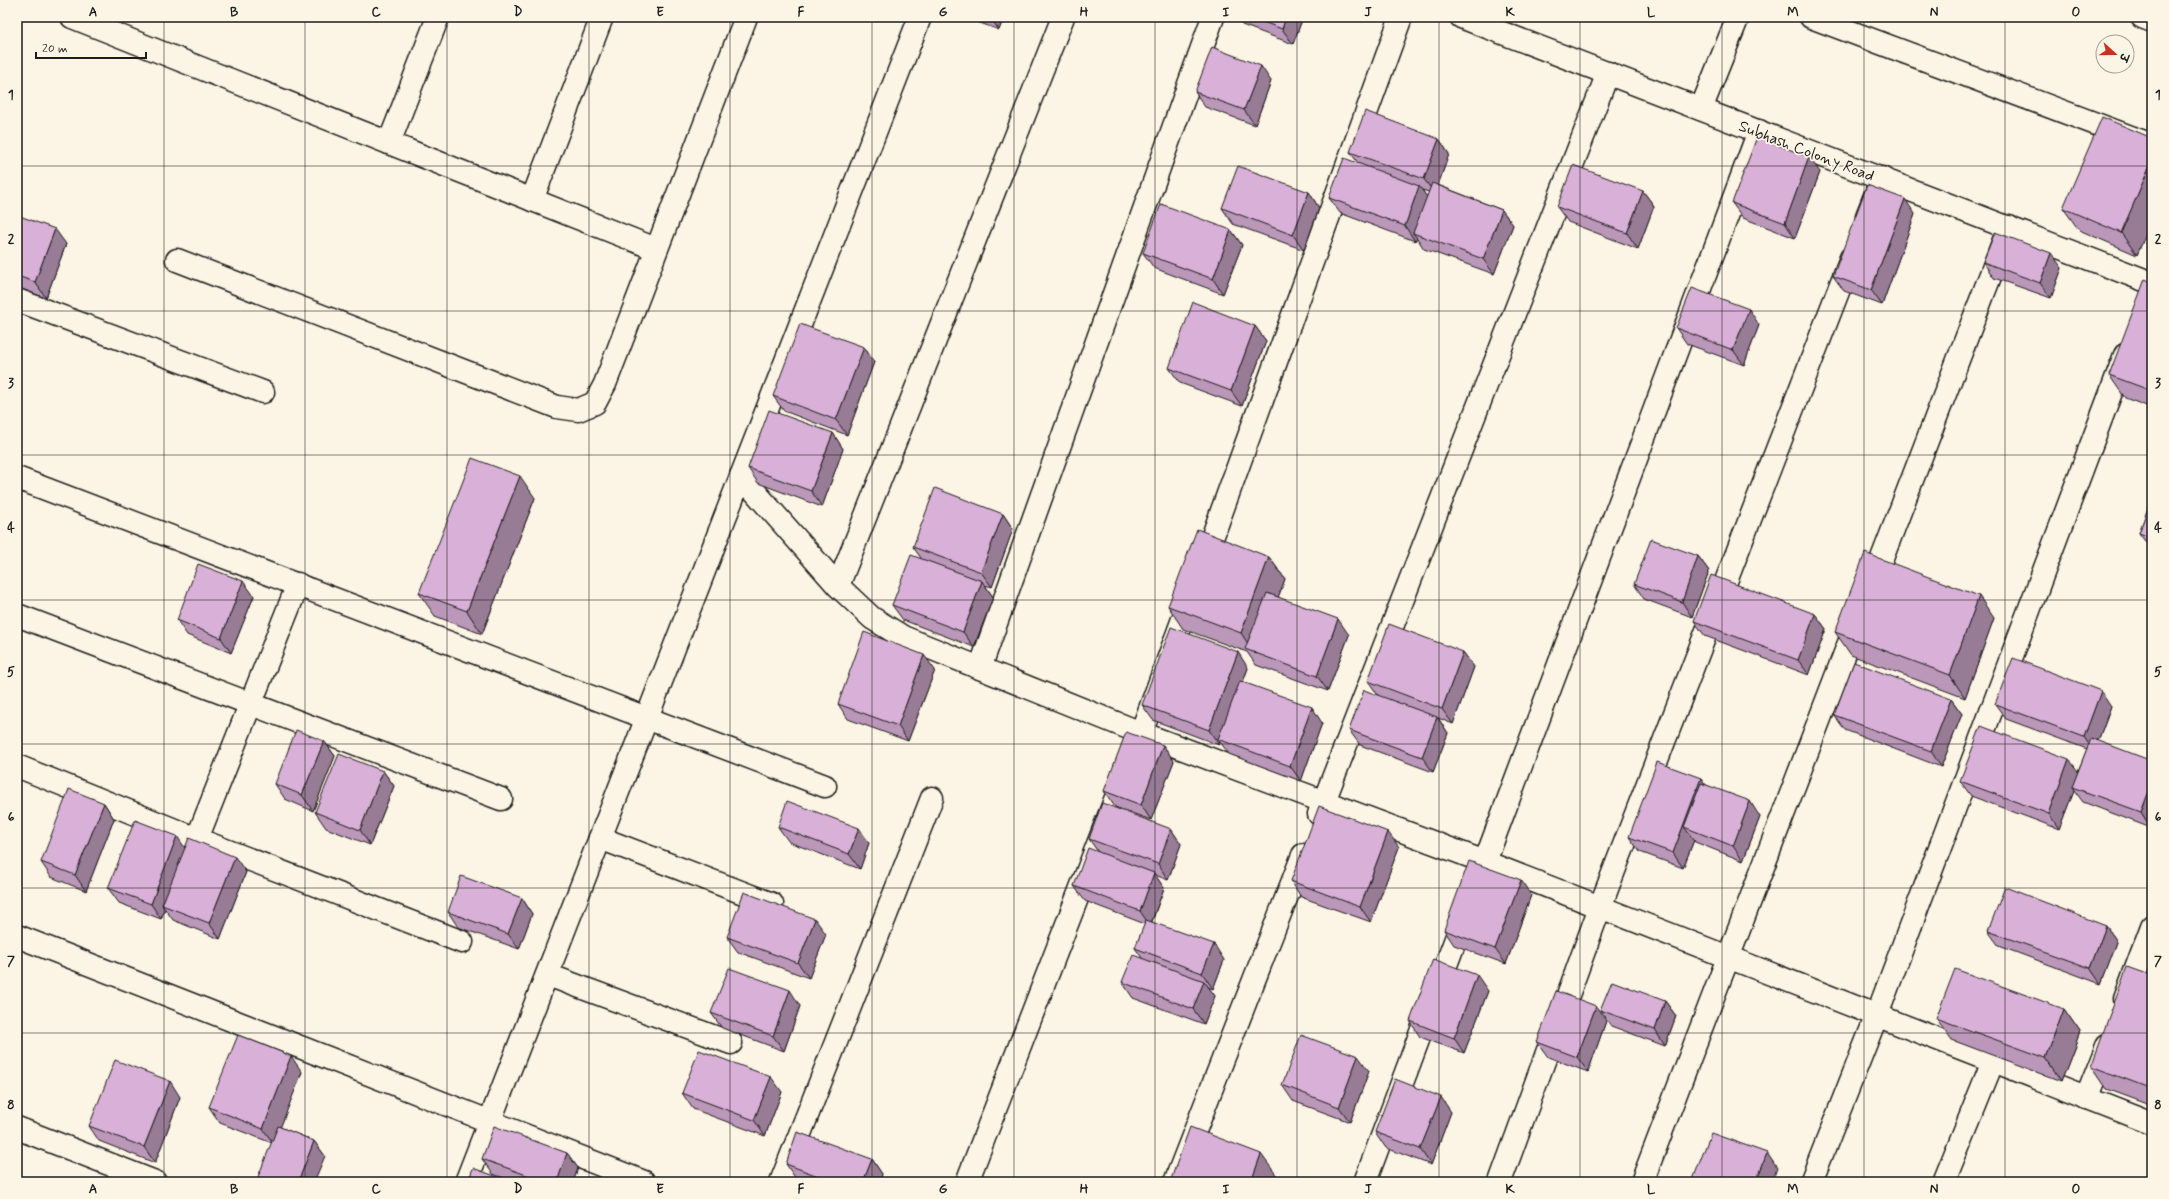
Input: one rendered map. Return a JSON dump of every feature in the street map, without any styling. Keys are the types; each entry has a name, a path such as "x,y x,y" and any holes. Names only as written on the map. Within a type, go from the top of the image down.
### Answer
{"street":[{"path":"72,17 656,249"},
{"path":"389,143 438,17"},
{"path":"532,200 602,17"},
{"path":"177,260 557,407 578,410 595,403 605,384 746,17"},
{"path":"466,1182 548,975 920,17"},
{"path":"838,586 1063,17"},
{"path":"980,668 1213,17"},
{"path":"967,1182 1141,733 1401,17"},
{"name":"Subhash Colony Road","path":"1461,17 2010,227 2150,289"},
{"path":"1701,109 1738,17"},
{"path":"1811,17 2152,145"},
{"path":"2142,17 2152,21"},
{"path":"1175,1182 1608,73"},
{"path":"1365,1182 1759,131"},
{"path":"1500,1182 1600,907 1882,178"},
{"path":"1642,1182 2010,227"},
{"path":"17,300 263,392"},
{"path":"1811,1182 1876,1015 2132,336"},
{"path":"741,476 838,586 872,618 903,637 1141,733 1324,800 1485,862 2152,1123"},
{"path":"17,478 648,717 825,786"},
{"path":"197,839 298,584"},
{"path":"17,615 501,800"},
{"path":"17,766 197,839 462,942"},
{"path":"781,1182 932,798"},
{"path":"600,838 784,908"},
{"path":"2086,1098 2152,926"},
{"path":"17,936 644,1182"},
{"path":"548,975 731,1043"},
{"path":"1944,1182 1993,1061"},
{"path":"17,1128 155,1182"}],"building":[{"path":"1250,17 1286,17 1282,29"},
{"path":"1212,47 1261,66 1244,110 1195,92"},
{"path":"1365,111 1439,139 1424,179 1350,152"},
{"path":"2102,117 2152,138 2152,161 2121,233 2063,208"},
{"path":"1757,137 1809,157 1785,223 1732,203"},
{"path":"1344,158 1419,186 1405,226 1329,198"},
{"path":"1573,165 1643,191 1627,233 1557,207"},
{"path":"1238,166 1309,192 1293,235 1222,208"},
{"path":"1432,183 1502,210 1483,259 1413,233"},
{"path":"1867,185 1905,199 1871,290 1833,276"},
{"path":"1161,204 1231,230 1213,279 1143,253"},
{"path":"17,215 55,229 35,282 17,276"},
{"path":"1995,232 2051,253 2040,283 1983,262"},
{"path":"2145,279 2152,282 2152,391 2109,375"},
{"path":"1692,288 1749,309 1733,350 1676,328"},
{"path":"1193,302 1255,326 1231,391 1169,368"},
{"path":"800,324 864,347 836,420 773,396"},
{"path":"769,410 833,433 811,491 748,468"},
{"path":"472,458 520,476 467,611 419,593"},
{"path":"935,488 1003,514 981,572 913,547"},
{"path":"2152,497 2152,538 2139,533"},
{"path":"1197,529 1269,557 1241,633 1168,606"},
{"path":"1651,539 1698,556 1682,602 1634,584"},
{"path":"1865,553 1979,596 1950,675 1835,632"},
{"path":"911,555 982,581 963,632 892,605"},
{"path":"198,564 243,581 221,638 177,620"},
{"path":"1711,575 1815,614 1798,660 1694,621"},
{"path":"1267,593 1338,619 1317,676 1245,649"},
{"path":"1389,624 1463,652 1442,709 1368,681"},
{"path":"1171,627 1238,652 1209,730 1142,705"},
{"path":"864,632 924,655 898,726 838,704"},
{"path":"2013,658 2101,691 2084,737 1995,704"},
{"path":"1854,662 1951,699 1931,751 1834,715"},
{"path":"1240,681 1312,707 1290,766 1218,739"},
{"path":"1364,690 1437,717 1422,757 1349,730"},
{"path":"1981,726 2069,759 2049,814 1960,781"},
{"path":"296,730 324,741 302,795 275,784"},
{"path":"1126,732 1163,745 1141,805 1104,791"},
{"path":"2091,738 2152,761 2152,783 2141,812 2072,787"},
{"path":"339,754 383,771 360,830 315,812"},
{"path":"1657,762 1701,778 1673,853 1629,837"},
{"path":"1701,783 1750,801 1733,846 1684,827"},
{"path":"69,789 104,803 75,875 41,862"},
{"path":"787,801 859,828 849,854 778,827"},
{"path":"1102,803 1171,829 1158,864 1089,839"},
{"path":"1319,806 1388,832 1360,907 1291,881"},
{"path":"135,820 177,836 151,904 108,888"},
{"path":"189,838 235,857 209,923 162,905"},
{"path":"1088,848 1154,873 1140,911 1074,886"},
{"path":"1469,861 1521,880 1495,949 1444,930"},
{"path":"461,876 522,898 508,934 448,912"},
{"path":"2005,887 2106,926 2090,968 1988,931"},
{"path":"744,892 815,919 798,963 727,937"},
{"path":"1146,920 1214,944 1202,973 1135,948"},
{"path":"1133,955 1204,981 1193,1009 1122,982"},
{"path":"1433,959 1477,975 1454,1038 1410,1021"},
{"path":"2127,967 2152,976 2152,1089 2091,1066"},
{"path":"729,968 790,990 773,1036 711,1013"},
{"path":"1955,969 2064,1009 2046,1058 1936,1018"},
{"path":"1612,981 1665,1001 1655,1030 1600,1010"},
{"path":"1556,991 1596,1006 1577,1057 1537,1042"},
{"path":"238,1035 291,1056 263,1129 209,1107"},
{"path":"1301,1035 1358,1056 1339,1107 1282,1085"},
{"path":"699,1050 771,1077 754,1120 682,1093"},
{"path":"115,1060 170,1081 144,1147 89,1126"},
{"path":"1395,1079 1441,1097 1420,1149 1375,1132"},
{"path":"278,1126 314,1141 298,1182 256,1182"},
{"path":"494,1126 567,1153 557,1182 546,1182 482,1159"},
{"path":"1190,1127 1261,1154 1251,1182 1170,1182"},
{"path":"797,1132 872,1159 863,1182 834,1182 786,1164"},
{"path":"1711,1133 1767,1153 1756,1182 1692,1182"},
{"path":"473,1168 511,1182 468,1182"}]}
